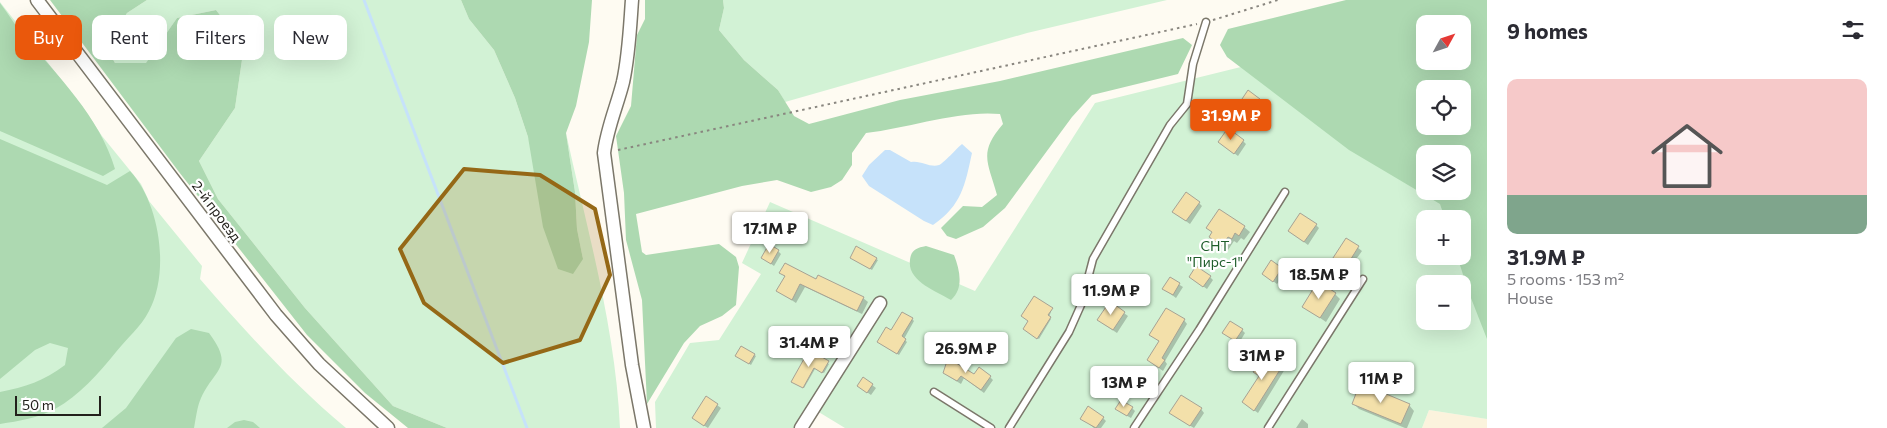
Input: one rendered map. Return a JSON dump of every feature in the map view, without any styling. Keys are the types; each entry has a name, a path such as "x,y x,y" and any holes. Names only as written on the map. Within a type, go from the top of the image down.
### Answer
{"street":[{"name":"2-й проезд","path":"37,0 276,315 319,364 388,428"},
{"path":"632,0 628,58 623,84 607,132 604,153 632,365 644,428"},
{"path":"801,428 880,303"}],"lane":[{"path":"1009,428 1069,332 1081,305 1093,259 1170,125 1186,104 1193,64 1206,22"},
{"path":"1134,428 1200,330 1285,192"},
{"path":"1268,428 1362,279"},
{"path":"934,392 991,428"}],"path":[{"path":"604,153 1206,22 1278,0"}],"highlighted area":[{"path":"464,169 540,175 595,209 610,275 580,340 503,363 424,303 400,249"}],"shaded area":[{"path":"1429,410 1487,419 1487,428 1422,428"}],"green space":[{"path":"50,0 147,0 126,15 92,15 92,56 82,43 82,15 61,15"},
{"path":"147,0 461,0 469,19 494,50 515,98 528,137 583,259 577,229 575,192 566,133 607,317 613,354 620,428 447,428 393,406 305,308 218,199 199,161 235,108 242,60 264,60 264,15 220,15 216,10 192,15 177,15 167,33 167,15 126,15"},
{"path":"461,0 592,0 589,42 576,106 566,133 575,192 577,229 583,259 573,274 558,269 543,227 528,137 515,98 494,50 469,19"},
{"path":"645,0 723,0 724,8 719,30 744,60 778,90 794,116 809,124 900,100 1000,81 1183,38 1192,45 1178,74 1092,95 1072,117 1005,208 983,227 956,239 947,236 941,228 963,206 982,207 997,195 987,158 990,143 1003,124 1000,114 984,113 951,117 866,133 852,153 852,165 842,180 831,187 811,192 777,180 742,186 636,214 642,252 646,255 719,244 736,257 739,267 736,305 722,316 700,326 684,343 647,404 642,300 626,240 624,193 616,136 631,106 637,35 645,19"},
{"path":"723,0 1167,0 1027,33 785,102 778,90 744,60 719,30 724,8"},
{"path":"1346,0 1487,0 1487,339 1471,298 1471,275 1463,275 1460,265 1471,265 1471,210 1442,210 1440,204 1433,200 1471,200 1471,145 1416,145 1416,190 1349,150 1227,57 1220,45 1228,29"},
{"path":"0,2 15,21 15,60 46,60 82,106 102,136 141,184 149,201 202,266 200,279 270,356 346,428 0,428"},
{"path":"0,3 15,24 15,60 45,60 88,114 108,150 115,169 103,176 0,131"},
{"path":"216,10 220,15 192,15"},
{"path":"177,18 177,60 242,60 235,108 199,161 218,199 305,308 393,406 447,428 408,428 365,393 307,335 179,172 95,60 113,60 115,63 146,63 148,60 167,60 167,33"},
{"path":"113,60 149,60 146,64 115,63"},
{"name":"СНТ \"Пирс-1\"","path":"1253,64 1416,184 1416,200 1442,200 1446,210 1416,210 1416,265 1468,265 1487,295 1487,419 1429,410 1422,428 845,428 817,411 807,428 656,428 655,402 690,343 719,340 761,274 742,263 770,202 975,291 1095,103"},
{"path":"0,139 107,185 130,171 149,201 159,238 160,258 159,277 155,295 146,317 81,391 49,412 35,417 0,424 0,392 34,383 57,371 65,365 68,348 50,343 35,350 0,379"},
{"path":"926,246 954,255 960,279 958,290 951,300 931,289 913,274 910,267 912,254 917,249"},
{"path":"191,329 209,333 217,345 222,361 217,373 201,398 194,428 102,428 126,408 176,338"},
{"path":"244,420 253,422 260,428 227,428 235,422"}],"water":[{"path":"962,144 972,153 961,194 950,210 933,225 869,186 862,176 869,165 885,150 890,150 911,162 936,166 944,162"}],"building":[{"path":"1248,90 1260,99 1252,110 1240,102"},
{"path":"1228,128 1244,140 1234,154 1218,142"},
{"path":"1186,192 1200,202 1186,221 1172,212"},
{"path":"1219,209 1245,226 1239,236 1235,233 1232,239 1228,237 1222,246 1209,237 1212,232 1206,228"},
{"path":"1300,213 1317,224 1304,242 1288,231"},
{"path":"1346,238 1359,246 1344,270 1331,261"},
{"path":"769,244 779,250 771,264 761,258"},
{"path":"856,246 877,258 870,269 850,258"},
{"path":"1271,260 1282,268 1273,282 1262,274"},
{"path":"785,263 816,279 818,275 864,297 857,311 800,284 792,300 776,291 785,276 779,273"},
{"path":"1196,266 1211,276 1203,287 1189,277"},
{"path":"1170,277 1180,283 1173,295 1162,289"},
{"path":"1318,281 1336,293 1320,318 1302,307"},
{"path":"1034,296 1053,308 1048,315 1051,317 1037,339 1023,329 1028,321 1021,316"},
{"path":"1110,301 1125,312 1113,330 1097,320"},
{"path":"1166,308 1185,319 1162,358 1165,360 1159,368 1147,360 1159,341 1149,335"},
{"path":"902,312 913,318 902,336 906,339 897,354 877,342 886,327 891,330"},
{"path":"1230,321 1243,329 1235,341 1222,333"},
{"path":"741,346 755,354 749,364 735,356"},
{"path":"809,350 829,361 822,373 814,368 803,388 791,382"},
{"path":"1266,353 1283,365 1254,411 1242,402 1259,376 1253,372"},
{"path":"948,358 974,374 979,367 991,376 981,390 961,376 957,381 943,373"},
{"path":"863,377 873,384 867,393 857,386"},
{"path":"1360,383 1410,404 1401,424 1352,404"},
{"path":"1181,395 1202,408 1190,426 1169,413"},
{"path":"706,396 718,404 704,426 692,418"},
{"path":"1121,400 1133,407 1127,416 1115,409"},
{"path":"1088,406 1104,417 1096,428 1080,419"}],"waterway":[{"path":"364,0 527,428"}]}
